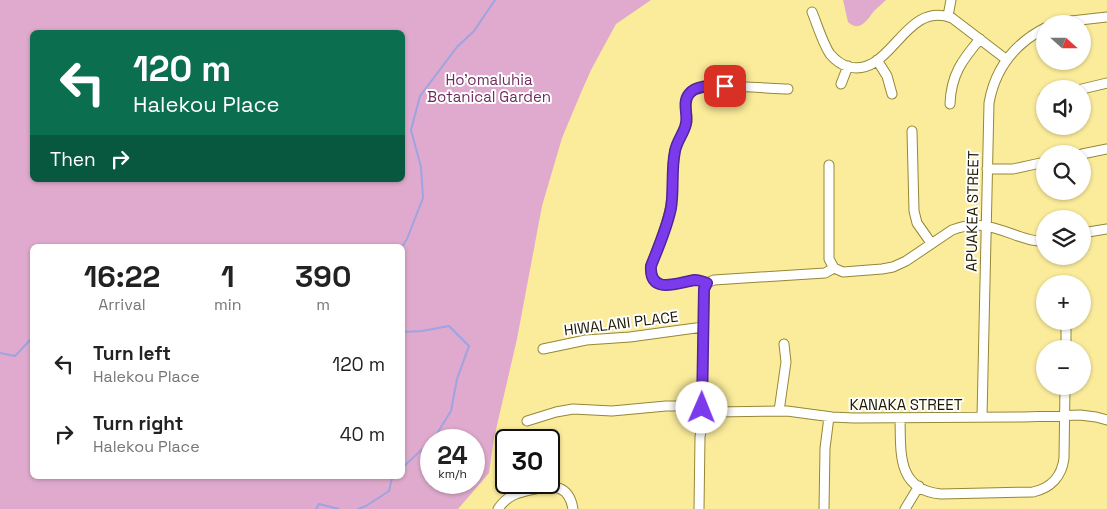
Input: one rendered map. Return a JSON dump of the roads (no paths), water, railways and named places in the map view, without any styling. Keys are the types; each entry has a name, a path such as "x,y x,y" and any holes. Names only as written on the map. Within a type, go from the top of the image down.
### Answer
{"street":[{"path":"948,16 951,0"},
{"path":"812,12 828,51 835,59 848,66 864,66 877,60 912,25 920,19 934,14 948,16 956,21 1006,60"},
{"path":"1091,18 1107,16"},
{"name":"APUAKEA STREET","path":"982,417 989,103 996,79 1006,60 1021,43 1036,33"},
{"path":"950,104 957,70 980,39"},
{"path":"877,60 887,76 892,94"},
{"path":"841,84 848,66"},
{"path":"1091,87 1107,83"},
{"path":"788,89 709,86 695,89 688,96 686,124 677,143 674,155 673,194 670,210 651,266 652,275 656,282 665,286 695,280 707,283 714,280 825,273 834,268"},
{"path":"912,131 914,212 917,223 931,244"},
{"path":"1091,152 1107,149"},
{"path":"987,169 1009,170 1036,164"},
{"path":"829,165 830,263 834,268 843,272 888,268 900,264 945,233 958,227 973,224 998,228 1036,241"},
{"path":"1091,231 1107,228"},
{"path":"699,509 700,432 704,412 704,289 707,283"},
{"name":"HIWALANI PLACE","path":"543,349 586,340 630,338 703,327"},
{"path":"779,411 786,362 784,344"},
{"path":"900,418 902,461 908,477 919,486 928,491 941,494 1033,492 1043,489 1052,483 1062,469 1064,458 1065,395"},
{"name":"KANAKA STREET","path":"527,421 573,409 612,412 666,406 684,406 704,412 779,411 845,418 1065,415 1088,416 1107,420"},
{"path":"824,509 825,448 829,417"},
{"path":"498,509 508,498 517,493 550,486 565,492 570,498 573,509"},
{"path":"905,509 919,486"}],"waterway":[{"path":"404,244 423,198 421,167 411,130 420,96 457,47 474,31 495,0"},
{"path":"405,332 449,326 469,346 457,379 451,411 440,429"},
{"path":"0,353 15,356 30,340"},
{"path":"405,465 420,451"},
{"path":"358,509 389,491 392,479"},
{"path":"316,509 319,504 339,509"}],"park label":[{"name":"Ho'omaluhia Botanical Garden","path":"489,88"}]}
